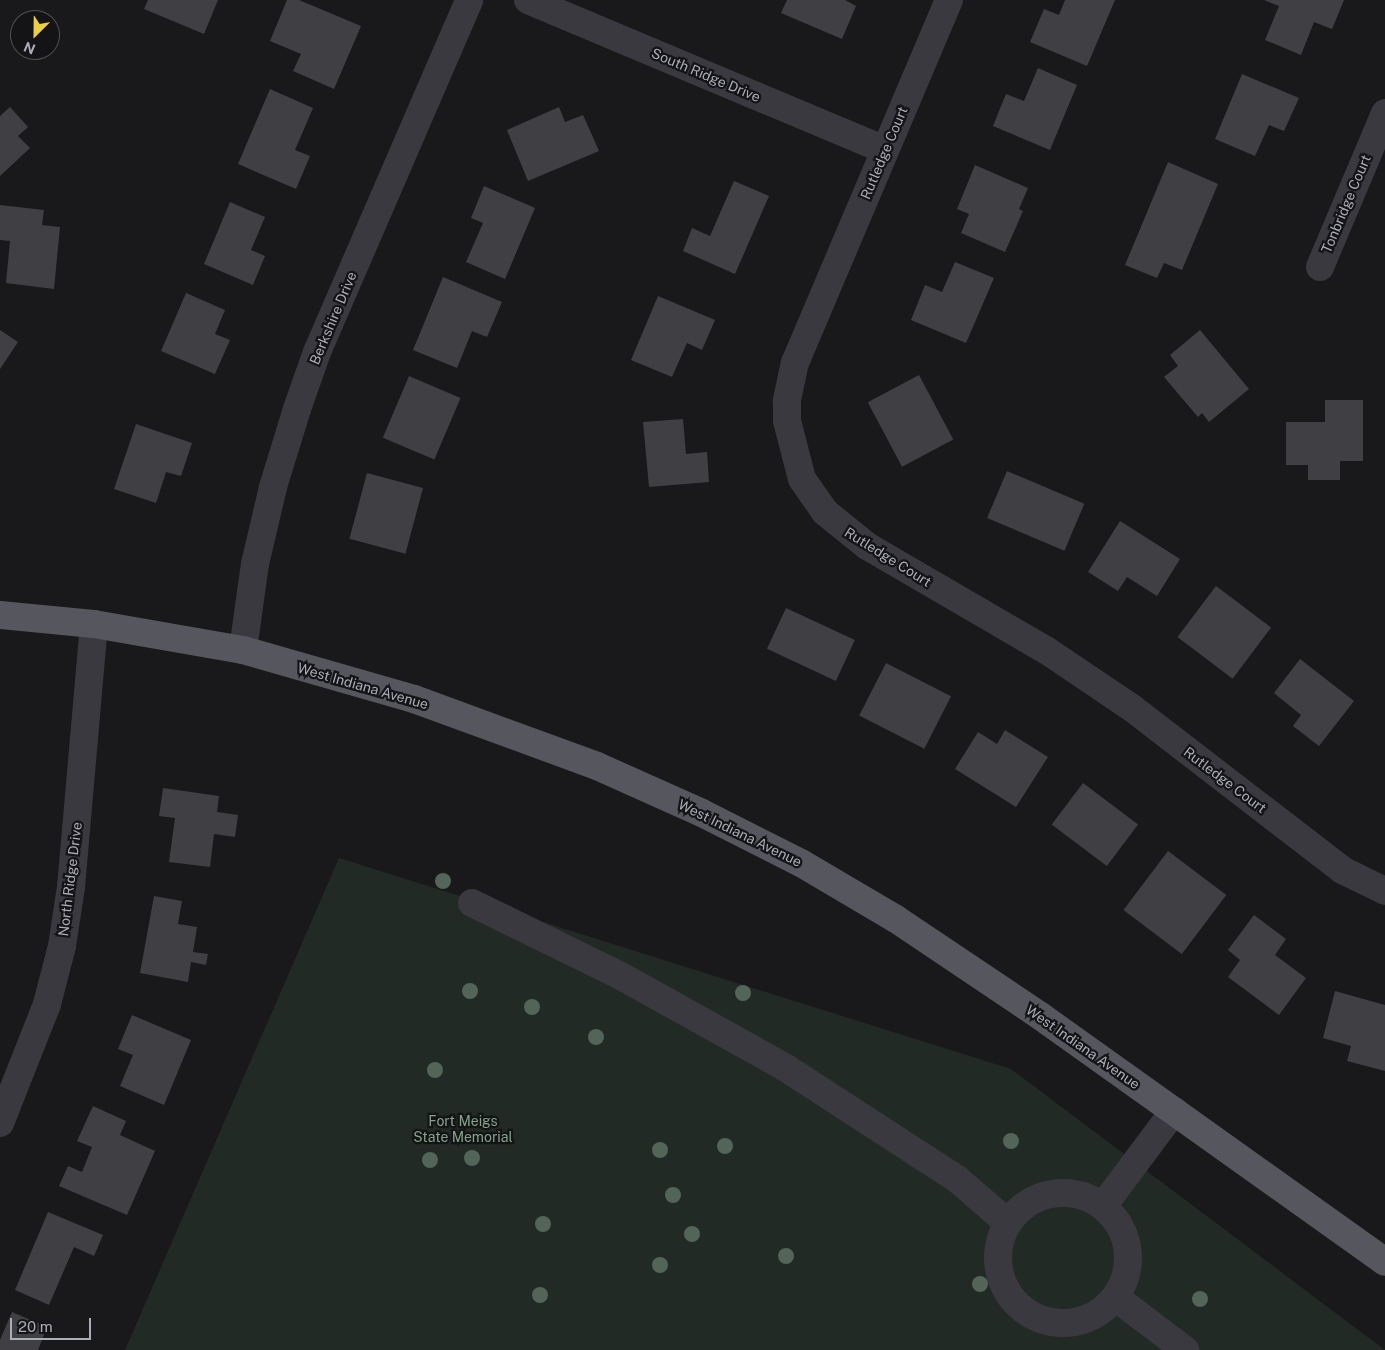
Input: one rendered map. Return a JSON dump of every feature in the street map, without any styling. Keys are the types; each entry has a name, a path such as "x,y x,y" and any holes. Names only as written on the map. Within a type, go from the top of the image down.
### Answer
{"main road":[{"name":"West Indiana Avenue","path":"0,615 94,624 243,650 430,706 597,766 700,812 801,863 896,919 1174,1111 1385,1262"}],"street":[{"name":"Berkshire Drive","path":"243,650 255,564 273,487 297,409 317,352 469,0"},
{"name":"South Ridge Drive","path":"528,0 884,150"},
{"name":"Rutledge Court","path":"949,0 794,362 790,381 787,421 790,440 802,479 813,496 839,526 867,546 1046,650 1132,708 1342,870 1385,891"},
{"name":"Tonbridge Court","path":"1320,267 1385,113"},
{"name":"North Ridge Drive","path":"0,1123 47,1004 62,946 71,886 94,624"},
{"path":"472,903 622,976 786,1068 957,1179 1007,1222"},
{"path":"1103,1206 1174,1111"},
{"path":"1060,1192 1081,1195 1103,1206 1116,1218 1125,1237 1128,1258 1125,1279 1115,1297 1100,1311 1083,1320 1063,1323 1043,1320 1025,1311 1010,1297 1001,1280 998,1253 1007,1222 1027,1203 1040,1196 1060,1192"},
{"path":"1115,1297 1186,1350"}],"green space":[{"name":"Fort Meigs State Memorial","path":"339,858 1011,1069 1385,1350 125,1350"}],"building":[{"path":"148,0 218,0 204,34 144,9"},
{"path":"287,0 299,0 361,26 334,89 293,71 301,54 270,41"},
{"path":"787,0 845,0 856,6 842,39 781,13"},
{"path":"1065,0 1115,0 1087,66 1030,42 1044,9 1059,15"},
{"path":"1264,0 1344,0 1332,29 1314,22 1301,55 1265,40 1279,6"},
{"path":"1038,68 1077,85 1050,150 993,126 1006,94 1024,101"},
{"path":"1242,74 1299,98 1284,131 1269,125 1255,156 1215,139"},
{"path":"270,89 313,108 295,150 310,156 296,189 238,164"},
{"path":"10,107 28,127 18,136 30,148 0,176 0,116"},
{"path":"559,107 565,122 583,115 599,151 528,181 507,130"},
{"path":"1168,162 1218,184 1182,270 1164,263 1157,278 1125,265"},
{"path":"975,165 1028,188 1019,209 1023,211 1005,252 961,233 969,214 957,209"},
{"path":"734,181 769,196 735,274 683,251 692,228 710,236"},
{"path":"484,186 535,208 505,279 466,262 483,223 471,218"},
{"path":"230,202 265,217 251,250 265,256 253,285 204,264"},
{"path":"0,205 44,210 42,225 60,227 54,289 6,283 10,241 0,240"},
{"path":"955,262 994,278 966,343 911,320 925,285 942,292"},
{"path":"443,277 502,302 487,337 472,331 457,368 413,350"},
{"path":"186,293 225,310 215,334 230,340 215,374 161,351"},
{"path":"658,296 715,320 702,350 687,343 672,377 631,360"},
{"path":"0,330 18,342 0,369"},
{"path":"1200,330 1249,389 1209,422 1202,413 1198,417 1164,377 1178,366 1170,355"},
{"path":"919,375 953,439 902,467 868,402"},
{"path":"409,376 461,398 434,460 383,438"},
{"path":"1325,400 1363,400 1363,461 1340,461 1340,480 1308,480 1308,465 1286,465 1286,422 1325,422"},
{"path":"683,419 686,454 707,452 709,482 649,487 643,422"},
{"path":"136,424 192,443 181,476 166,472 156,503 114,489"},
{"path":"1007,471 1084,504 1064,551 987,518"},
{"path":"367,473 423,488 405,554 349,539"},
{"path":"1120,521 1180,559 1157,596 1127,577 1118,591 1088,572"},
{"path":"1216,586 1271,628 1233,679 1177,637"},
{"path":"786,608 855,640 836,681 767,649"},
{"path":"1300,659 1354,701 1319,746 1293,726 1301,715 1274,693"},
{"path":"886,663 951,696 924,749 859,716"},
{"path":"1005,730 1048,757 1016,807 955,769 978,732 997,744"},
{"path":"1083,783 1138,825 1107,866 1052,825"},
{"path":"163,788 219,796 217,812 238,815 235,837 214,834 210,867 169,862 175,818 159,816"},
{"path":"1168,851 1226,895 1182,954 1123,910"},
{"path":"154,896 182,901 178,924 197,927 193,952 208,954 206,965 191,962 188,982 140,973"},
{"path":"1254,915 1286,939 1275,955 1306,978 1279,1015 1228,977 1240,960 1228,950"},
{"path":"1335,991 1385,1005 1385,1071 1347,1061 1351,1046 1323,1038"},
{"path":"132,1015 191,1040 164,1105 120,1086 133,1055 118,1049"},
{"path":"93,1106 126,1121 120,1135 155,1151 127,1215 59,1186 68,1166 82,1172 92,1147 77,1141"},
{"path":"48,1212 103,1235 94,1256 74,1247 49,1305 15,1290"},
{"path":"12,1312 47,1327 38,1350 0,1350 0,1340"}]}
